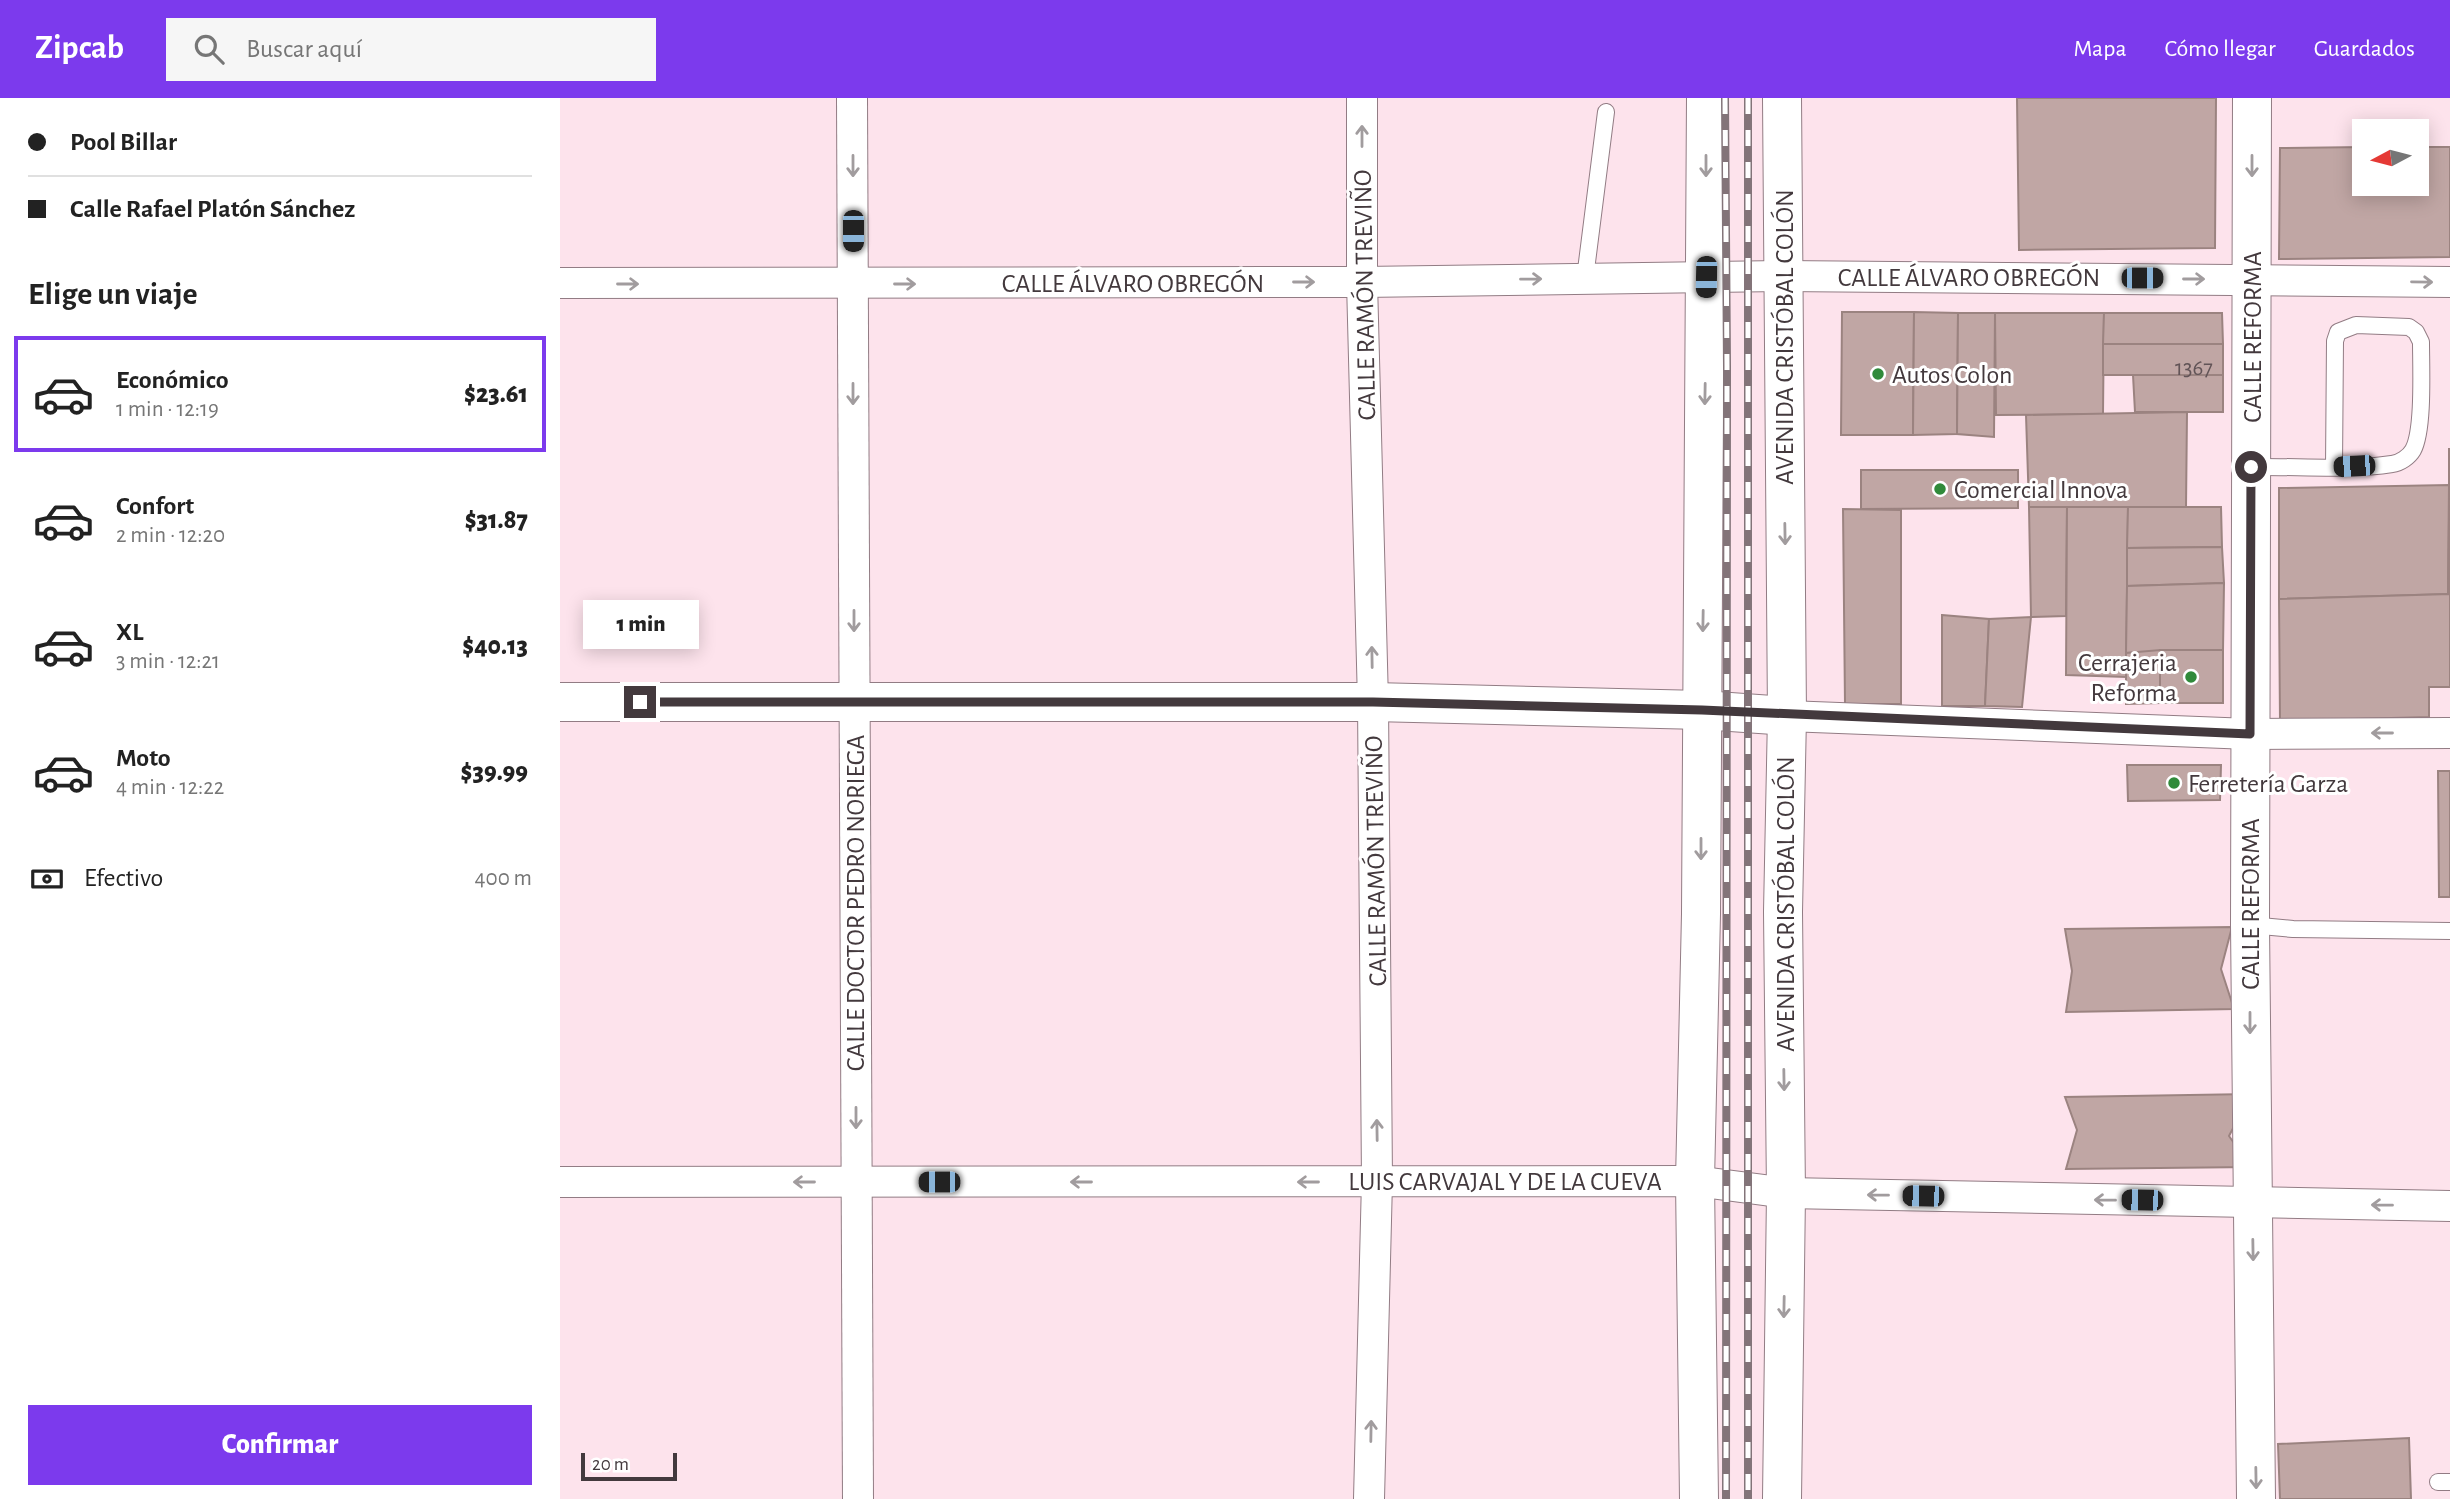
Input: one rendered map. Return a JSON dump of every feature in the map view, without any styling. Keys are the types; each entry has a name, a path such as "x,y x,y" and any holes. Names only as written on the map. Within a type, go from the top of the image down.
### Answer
{"main road":[{"path":"1699,1499 1695,1181 1701,914 1706,98"},
{"name":"AVENIDA CRISTÓBAL COLÓN","path":"1782,98 1787,716 1783,912 1786,1193 1782,1499"},
{"name":"CALLE REFORMA","path":"2252,98 2249,925 2256,1499"},
{"path":"560,702 1373,702 1702,710 1787,716"}],"street":[{"name":"CALLE DOCTOR PEDRO NORIEGA","path":"852,98 858,1499"},
{"name":"CALLE RAMÓN TREVIÑO","path":"1362,98 1362,282 1373,702 1377,1181 1369,1499"},
{"name":"CALLE ÁLVARO OBREGÓN","path":"560,284 1362,282 1783,276 2450,282"},
{"path":"1787,716 2250,734 2450,733"},
{"name":"LUIS CARVAJAL Y DE LA CUEVA","path":"560,1182 1695,1181 1786,1193 2450,1206"}],"lane":[{"path":"1585,278 1606,112"},
{"path":"2251,467 2334,467 2393,464 2404,460 2413,450 2418,436 2419,420 2421,342 2416,332 2409,327 2356,325 2339,332 2335,341 2334,467"},
{"path":"2249,925 2293,929 2450,930"}],"building":[{"path":"2017,98 2216,98 2215,248 2019,250"},
{"path":"2352,147 2352,196 2429,196 2429,147 2450,147 2450,257 2279,259 2280,148"},
{"name":"Autos Colon","path":"1842,312 1914,312 1913,435 1841,435"},
{"path":"1914,312 1958,313 1957,434 1913,435"},
{"path":"1958,313 1995,313 1994,437 1957,434"},
{"path":"1995,313 2104,313 2103,414 1996,415"},
{"path":"2104,313 2222,313 2223,344 2103,344"},
{"path":"2103,344 2223,344 2223,375 2103,375"},
{"path":"2133,375 2223,375 2223,412 2135,412"},
{"path":"2187,412 2186,507 2029,507 2026,415"},
{"path":"2450,449 2450,522 2449,522"},
{"name":"Comercial Innova","path":"1861,470 2018,470 2018,508 1861,509"},
{"path":"2449,485 2448,594 2279,599 2279,488"},
{"path":"2029,507 2067,507 2066,616 2031,617"},
{"path":"2067,507 2128,507 2126,677 2066,675"},
{"path":"2128,507 2221,507 2222,547 2127,548"},
{"path":"1843,509 1901,510 1901,704 1845,704"},
{"path":"2449,522 2450,594 2448,594"},
{"path":"2222,547 2224,583 2127,586 2127,548"},
{"path":"2224,583 2223,650 2126,653 2127,586"},
{"path":"2450,594 2450,687 2429,687 2429,717 2280,721 2279,599"},
{"path":"1942,615 1989,619 1985,706 1942,706"},
{"path":"2031,617 2022,707 1985,706 1989,619"},
{"name":"Cerrajeria Reforma","path":"2160,650 2223,650 2223,703 2160,703"},
{"path":"2160,650 2160,703 2126,704 2126,653"},
{"name":"Ferretería Garza","path":"2127,765 2221,765 2220,800 2128,801"},
{"path":"2438,771 2450,771 2450,897 2439,897"},
{"path":"2232,927 2221,969 2234,1009 2066,1012 2072,971 2065,929"},
{"path":"2251,1094 2229,1136 2251,1167 2066,1169 2077,1130 2065,1097"},
{"path":"2409,1438 2411,1499 2280,1499 2278,1444"}],"railway":[{"path":"1725,98 1726,1499"},
{"path":"1748,98 1748,1499"}],"place":[{"name":"Autos Colon","path":"1878,374"},
{"name":"Comercial Innova","path":"1940,489"},
{"name":"Cerrajeria Reforma","path":"2191,677"},
{"name":"Ferretería Garza","path":"2174,783"}],"route":[{"path":"640,702 1373,702 1702,710 1787,716 2250,734 2251,467"}]}
